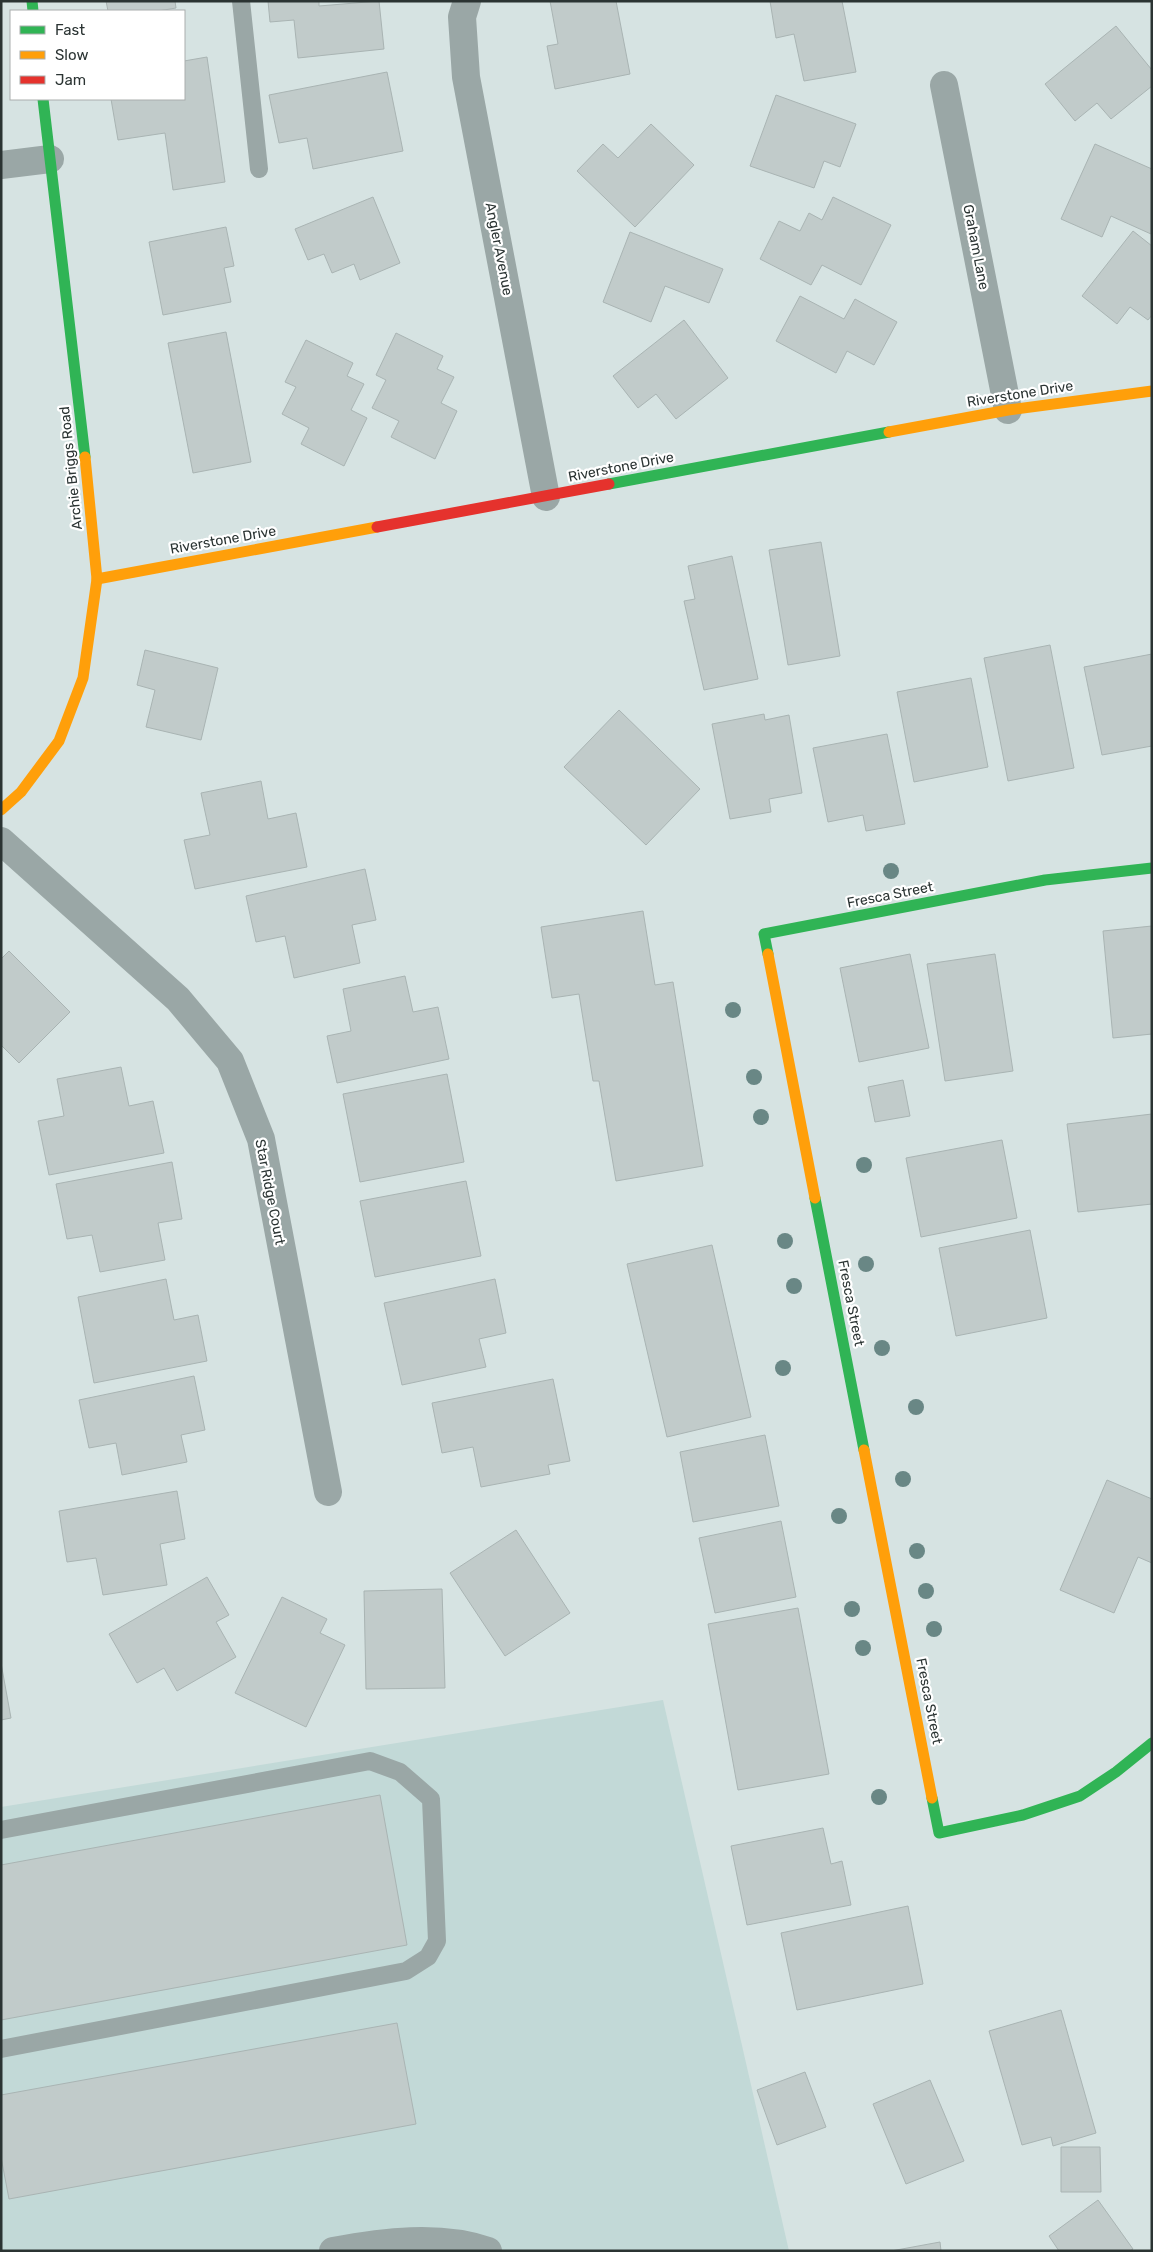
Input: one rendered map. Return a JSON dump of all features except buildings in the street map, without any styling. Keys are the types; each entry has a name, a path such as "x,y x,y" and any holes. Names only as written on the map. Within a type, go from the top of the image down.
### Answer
{"street":[{"name":"Angler Avenue","path":"467,1 462,17 466,77 546,497"},
{"name":"Graham Lane","path":"944,85 1008,410"},
{"name":"Archie Briggs Road","path":"1,810 21,792 59,741 83,678 97,579 88,478 43,100"},
{"path":"1,165 50,160"},
{"name":"Riverstone Drive","path":"97,579 1008,410 1152,391"},
{"name":"Star Ridge Court","path":"1,841 178,1000 230,1061 261,1139 328,1492"},
{"name":"Fresca Street","path":"1152,868 1045,880 764,934 939,1833 1023,1816 1080,1796 1116,1772 1152,1742"},
{"path":"333,2251 364,2245 424,2241 474,2246 488,2251"}],"lane":[{"path":"241,1 259,169"},
{"path":"1,1830 370,1761 400,1772 430,1799 437,1940 428,1957 406,1972 1,2049"}],"shaded area":[{"path":"663,1700 789,2251 1,2251 1,1807"}],"traffic: fast":[{"path":"32,1 33,10"},
{"path":"43,100 85,457"},
{"path":"609,484 889,432"},
{"path":"768,954 764,934 1045,880 1152,868"},
{"path":"815,1198 864,1450"},
{"path":"932,1798 939,1833 1023,1815 1080,1796 1116,1772 1152,1743"}],"traffic: slow":[{"path":"889,432 1008,410 1152,391"},
{"path":"1,810 21,792 59,741 83,678 97,579 85,457"},
{"path":"97,579 377,527"},
{"path":"768,954 815,1198"},
{"path":"864,1450 932,1798"}],"traffic: jam":[{"path":"377,527 609,484"}]}
